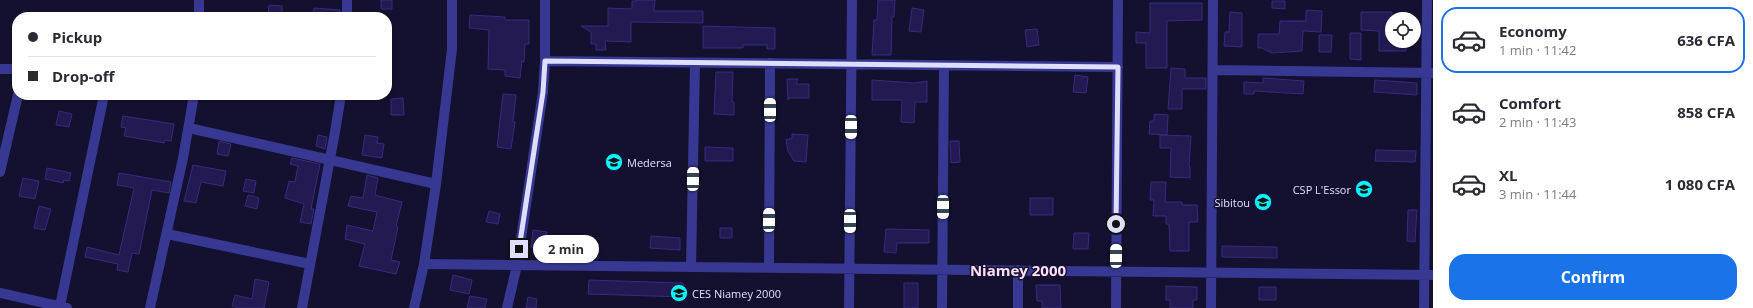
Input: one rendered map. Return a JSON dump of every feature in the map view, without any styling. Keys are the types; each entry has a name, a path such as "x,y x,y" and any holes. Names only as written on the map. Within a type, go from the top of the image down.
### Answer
{"street":[{"path":"199,0 199,12"},
{"path":"347,0 347,12"},
{"path":"414,308 424,264 436,184 452,49 452,0"},
{"path":"507,308 517,265 543,92 546,0"},
{"path":"849,308 852,0"},
{"path":"1116,308 1118,0"},
{"path":"1211,308 1213,0"},
{"path":"1424,308 1429,275 1430,73 1427,0"},
{"path":"545,61 1118,67"},
{"path":"691,267 695,63"},
{"path":"769,268 770,63"},
{"path":"942,308 944,65"},
{"path":"0,69 12,69"},
{"path":"1213,70 1430,73"},
{"path":"0,172 17,100"},
{"path":"0,294 63,307 103,100"},
{"path":"150,308 167,234 189,128 193,100"},
{"path":"302,308 340,100"},
{"path":"189,128 436,184"},
{"path":"167,234 310,264"},
{"path":"424,264 1429,275"},
{"path":"1018,270 1018,308"}],"building":[{"path":"381,0 392,0 392,9 381,9"},
{"path":"655,0 654,11 703,11 703,23 631,22 631,42 605,41 606,50 596,50 596,44 591,44 591,32 581,26 608,26 608,8 632,9 632,1"},
{"path":"878,0 895,0 894,17 892,17 891,55 872,55 874,20 877,20"},
{"path":"1272,1 1285,1 1285,9 1272,8"},
{"path":"1150,3 1202,3 1202,20 1167,21 1167,68 1146,68 1146,43 1136,43 1136,32 1150,33"},
{"path":"269,5 282,6 282,12 268,12"},
{"path":"314,8 340,10 340,12 314,12"},
{"path":"912,8 924,10 921,32 909,31"},
{"path":"1306,10 1322,11 1321,32 1303,31 1302,51 1272,53 1262,48 1258,48 1258,34 1279,34 1280,21 1306,21"},
{"path":"1230,12 1242,13 1242,47 1224,46 1225,32 1229,32"},
{"path":"1361,12 1385,12 1385,48 1406,48 1406,51 1379,51 1379,31 1361,30"},
{"path":"470,15 505,17 505,20 529,20 529,44 525,44 524,62 522,61 520,78 505,76 505,70 488,69 489,30 469,28"},
{"path":"703,26 775,28 775,49 767,49 767,45 743,45 743,48 703,48"},
{"path":"1037,29 1039,45 1027,47 1025,30"},
{"path":"1350,33 1361,33 1361,60 1350,59"},
{"path":"1319,35 1332,35 1331,52 1319,52"},
{"path":"1171,68 1185,69 1185,78 1206,78 1206,89 1182,89 1182,109 1168,109"},
{"path":"716,72 733,72 732,102 734,102 734,115 714,114"},
{"path":"1075,75 1088,77 1086,93 1073,92"},
{"path":"1263,78 1304,81 1303,94 1254,91 1254,94 1244,94 1244,82 1263,83"},
{"path":"787,79 798,79 796,84 809,84 809,98 788,98 788,100"},
{"path":"872,80 915,83 927,81 927,102 915,102 914,123 901,122 902,100 872,100"},
{"path":"1375,80 1417,83 1417,95 1374,92"},
{"path":"503,94 516,95 513,122 515,122 511,149 497,147"},
{"path":"403,98 404,115 391,115 392,99"},
{"path":"59,111 72,114 69,127 56,125"},
{"path":"1154,114 1168,115 1167,135 1149,134 1150,121 1154,121"},
{"path":"123,116 174,124 171,141 165,140 164,143 124,136 126,128 121,127"},
{"path":"792,134 808,135 806,162 794,161 788,151 786,140 792,138"},
{"path":"318,135 327,137 325,149 316,146"},
{"path":"365,135 378,137 377,143 384,144 382,158 362,155"},
{"path":"1160,135 1191,136 1189,166 1190,178 1170,177 1171,148 1160,148"},
{"path":"219,141 231,144 228,156 217,154"},
{"path":"950,141 959,141 960,162 951,163"},
{"path":"705,147 733,148 733,161 705,161"},
{"path":"1376,150 1416,151 1415,162 1375,161"},
{"path":"292,158 320,164 311,209 314,209 311,224 300,222 304,204 285,198 289,181 295,182 298,166 290,164"},
{"path":"193,165 226,171 223,186 201,182 196,203 184,201"},
{"path":"47,168 71,173 69,181 64,180 63,183 45,179"},
{"path":"119,173 171,182 169,193 152,190 139,254 132,253 128,272 117,270 118,264 85,257 87,247 119,255 134,188 117,185"},
{"path":"367,175 378,178 375,195 402,202 396,226 398,227 391,260 400,262 396,274 359,266 365,244 345,239 347,225 373,231 377,212 348,206 351,196 363,198"},
{"path":"23,178 39,181 35,199 19,196"},
{"path":"246,179 256,181 254,193 243,191"},
{"path":"1151,182 1166,182 1165,202 1182,202 1182,205 1197,205 1198,222 1189,222 1189,251 1170,251 1169,224 1166,224 1166,216 1153,216 1154,200 1150,200"},
{"path":"248,195 259,198 257,209 245,206"},
{"path":"1030,198 1053,198 1053,215 1030,215"},
{"path":"39,206 51,209 45,230 34,228"},
{"path":"1408,210 1417,210 1415,242 1407,241"},
{"path":"489,211 500,214 498,224 486,222"},
{"path":"720,228 732,228 732,238 720,238"},
{"path":"886,229 929,230 929,243 897,243 896,253 884,252"},
{"path":"533,230 547,232 545,248 531,247"},
{"path":"1074,233 1089,233 1088,249 1073,249"},
{"path":"651,236 680,238 680,250 650,248"},
{"path":"1222,246 1277,247 1277,258 1222,257"},
{"path":"453,275 472,280 469,294 450,290"},
{"path":"255,279 269,282 264,308 239,308 232,306 235,295 252,299"},
{"path":"589,280 683,283 683,297 588,294"},
{"path":"904,283 918,283 918,308 904,308"},
{"path":"1036,285 1060,285 1061,308 1042,308 1042,301 1037,301"},
{"path":"1166,286 1197,287 1197,300 1193,300 1193,308 1170,308 1170,300 1166,300"},
{"path":"1259,287 1276,287 1276,300 1259,300"},
{"path":"470,296 487,299 485,308 467,308"},
{"path":"528,297 537,299 536,308 526,308"}],"place":[{"name":"Medersa","path":"614,162"},
{"name":"CSP L'Essor","path":"1364,189"},
{"name":"Sibitou","path":"1263,202"},
{"name":"CES Niamey 2000","path":"679,293"}],"district":[{"name":"Niamey 2000","path":"1018,270"}],"route":[{"path":"519,249 543,92 545,61 1118,67 1116,224"}]}
